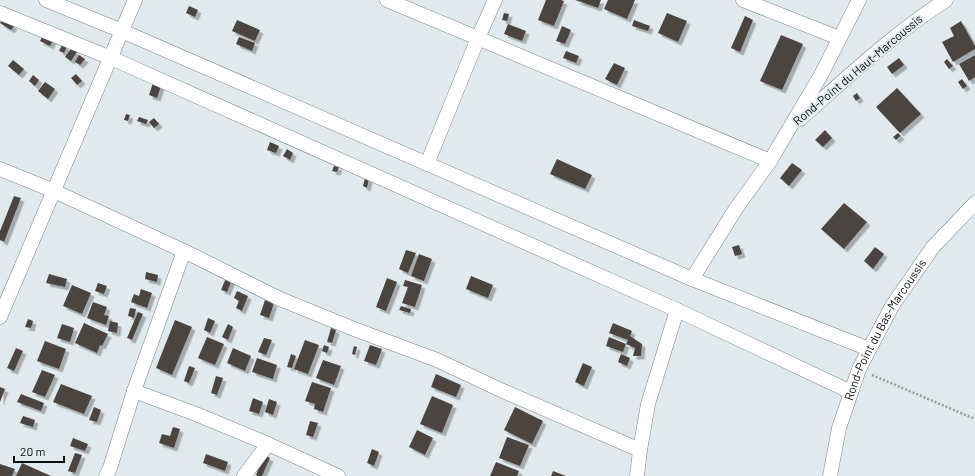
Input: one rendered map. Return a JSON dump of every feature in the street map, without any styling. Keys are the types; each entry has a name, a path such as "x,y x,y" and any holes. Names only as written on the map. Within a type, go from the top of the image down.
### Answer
{"street":[{"path":"46,0 122,31 692,279 870,349"},
{"path":"0,317 135,0"},
{"path":"387,0 770,161"},
{"path":"427,164 494,0"},
{"path":"743,0 840,38"},
{"path":"692,279 735,210 770,161 821,75 859,0"},
{"name":"Rond-Point du Haut-Marcoussis","path":"790,127 891,40 925,13 946,0"},
{"path":"0,13 110,58 677,310 851,392"},
{"path":"0,169 54,191 184,251 280,299 437,360 502,391 640,450"},
{"name":"Rond-Point du Bas-Marcoussis","path":"830,476 839,428 859,369 892,306 933,247 975,203"},
{"path":"106,476 110,468 134,391 184,251"},
{"path":"636,476 648,404 677,310"},
{"path":"134,391 196,414 268,444 338,476"},
{"path":"244,476 268,444"}],"path":[{"path":"859,369 975,418"}],"building":[{"path":"546,0 564,1 554,26 538,20"},
{"path":"575,0 601,0 598,8"},
{"path":"608,0 635,0 627,19 604,9"},
{"path":"189,6 198,10 195,17 186,13"},
{"path":"504,13 509,14 507,21 502,20"},
{"path":"667,13 687,21 678,42 658,33"},
{"path":"745,16 753,20 740,52 731,48"},
{"path":"3,18 14,26 11,30 0,23"},
{"path":"237,20 260,30 255,41 232,31"},
{"path":"634,20 650,26 648,31 632,26"},
{"path":"961,21 975,46 975,49 953,62 942,42 954,36 950,28"},
{"path":"508,24 526,31 522,41 504,34"},
{"path":"562,26 571,30 565,44 556,41"},
{"path":"44,33 54,38 50,46 40,41"},
{"path":"781,35 803,44 782,90 760,81"},
{"path":"239,37 255,43 252,51 236,44"},
{"path":"62,45 67,47 64,53 59,51"},
{"path":"71,49 77,52 71,61 65,57"},
{"path":"566,51 579,56 576,63 563,58"},
{"path":"79,55 85,59 80,65 75,62"},
{"path":"975,55 975,77 969,81 959,64"},
{"path":"899,58 904,65 892,74 887,67"},
{"path":"947,59 953,66 949,69 944,62"},
{"path":"13,60 24,69 19,75 8,66"},
{"path":"614,63 625,68 617,85 605,79"},
{"path":"76,74 82,81 77,85 71,78"},
{"path":"33,75 39,80 35,86 29,81"},
{"path":"962,79 967,86 963,89 958,82"},
{"path":"45,82 55,89 48,99 38,91"},
{"path":"153,83 161,86 157,98 149,95"},
{"path":"897,88 921,114 900,133 876,107"},
{"path":"857,93 860,98 856,101 853,96"},
{"path":"126,114 130,115 128,121 124,120"},
{"path":"139,117 148,120 146,124 137,121"},
{"path":"154,118 159,124 154,128 149,122"},
{"path":"825,130 832,138 823,147 815,140"},
{"path":"898,133 901,136 896,140 893,137"},
{"path":"270,142 279,146 276,153 267,150"},
{"path":"287,149 293,153 290,160 283,156"},
{"path":"557,159 592,175 585,189 550,174"},
{"path":"792,163 802,170 789,186 780,178"},
{"path":"334,166 339,167 337,172 332,171"},
{"path":"365,178 369,179 367,188 363,186"},
{"path":"14,196 21,198 4,242 0,240 0,231"},
{"path":"844,203 867,222 844,249 821,229"},
{"path":"739,245 742,254 735,256 732,247"},
{"path":"875,247 884,254 873,269 864,261"},
{"path":"406,250 416,253 408,273 399,269"},
{"path":"419,254 432,259 424,281 411,276"},
{"path":"146,272 158,275 157,282 145,279"},
{"path":"49,274 67,279 65,287 46,283"},
{"path":"471,276 493,285 488,298 466,289"},
{"path":"226,278 232,280 227,292 221,290"},
{"path":"387,278 397,282 386,311 376,307"},
{"path":"405,280 422,285 415,307 402,303 408,287 403,286"},
{"path":"98,283 107,286 104,294 95,291"},
{"path":"72,285 91,293 82,314 63,306"},
{"path":"141,289 152,293 147,308 131,302 134,294 139,296"},
{"path":"237,291 248,296 242,311 236,308 239,301 234,298"},
{"path":"265,300 274,303 269,318 260,315"},
{"path":"93,302 107,307 104,315 109,316 106,325 87,318"},
{"path":"401,306 411,309 410,313 399,310"},
{"path":"130,308 136,309 134,318 128,316"},
{"path":"138,312 143,314 132,340 127,338"},
{"path":"208,318 215,321 210,333 204,330"},
{"path":"28,319 33,321 31,328 25,327"},
{"path":"175,320 192,327 172,375 156,368"},
{"path":"110,321 118,323 117,333 108,331"},
{"path":"84,323 108,334 102,346 100,345 97,353 75,343"},
{"path":"613,323 632,331 630,336 642,344 641,356 633,356 635,348 626,344 628,340 609,333"},
{"path":"62,324 74,328 70,342 57,338"},
{"path":"228,324 233,327 228,340 222,337"},
{"path":"331,328 336,330 332,343 327,342"},
{"path":"207,337 224,344 215,365 198,358"},
{"path":"609,337 626,344 623,352 606,346"},
{"path":"264,338 272,340 266,355 258,352"},
{"path":"305,340 319,345 308,374 294,369"},
{"path":"45,341 66,349 59,369 37,361"},
{"path":"324,345 329,347 327,353 322,351"},
{"path":"370,345 382,349 376,365 364,361"},
{"path":"354,346 357,347 355,355 352,354"},
{"path":"16,348 23,351 14,371 7,368"},
{"path":"233,348 251,356 245,371 227,363"},
{"path":"291,354 296,356 292,368 287,367"},
{"path":"621,354 630,358 627,366 618,362"},
{"path":"257,358 277,365 273,379 252,372"},
{"path":"323,360 341,366 334,385 316,378"},
{"path":"583,363 592,367 584,386 575,382"},
{"path":"189,366 195,368 189,383 184,381"},
{"path":"42,370 55,375 45,397 32,392"},
{"path":"436,374 461,385 456,397 431,387"},
{"path":"216,376 223,378 217,395 211,393"},
{"path":"312,382 331,388 323,412 314,409 315,404 305,401"},
{"path":"61,384 92,396 84,414 53,402"},
{"path":"0,387 5,389 0,402"},
{"path":"21,394 44,403 41,411 17,402"},
{"path":"432,396 453,405 442,433 420,424"},
{"path":"253,398 263,402 259,414 249,411"},
{"path":"269,399 277,402 273,415 265,412"},
{"path":"94,407 101,410 97,422 89,420"},
{"path":"515,407 543,421 532,444 504,430"},
{"path":"23,416 35,420 33,427 20,423"},
{"path":"310,421 318,423 313,437 306,435"},
{"path":"173,427 180,429 174,448 159,443 162,434 170,436"},
{"path":"417,430 433,438 425,455 409,447"},
{"path":"507,437 529,445 520,466 499,458"},
{"path":"73,438 88,444 85,451 70,446"},
{"path":"372,449 379,452 374,466 367,463"},
{"path":"75,453 82,455 75,473 68,471"},
{"path":"206,454 228,462 225,471 203,463"},
{"path":"264,455 270,458 262,476 258,476 256,475"},
{"path":"496,462 519,471 517,476 490,476"},
{"path":"22,463 51,476 16,476"},
{"path":"0,464 15,469 12,476 0,476"},
{"path":"553,471 566,476 551,476"}]}
